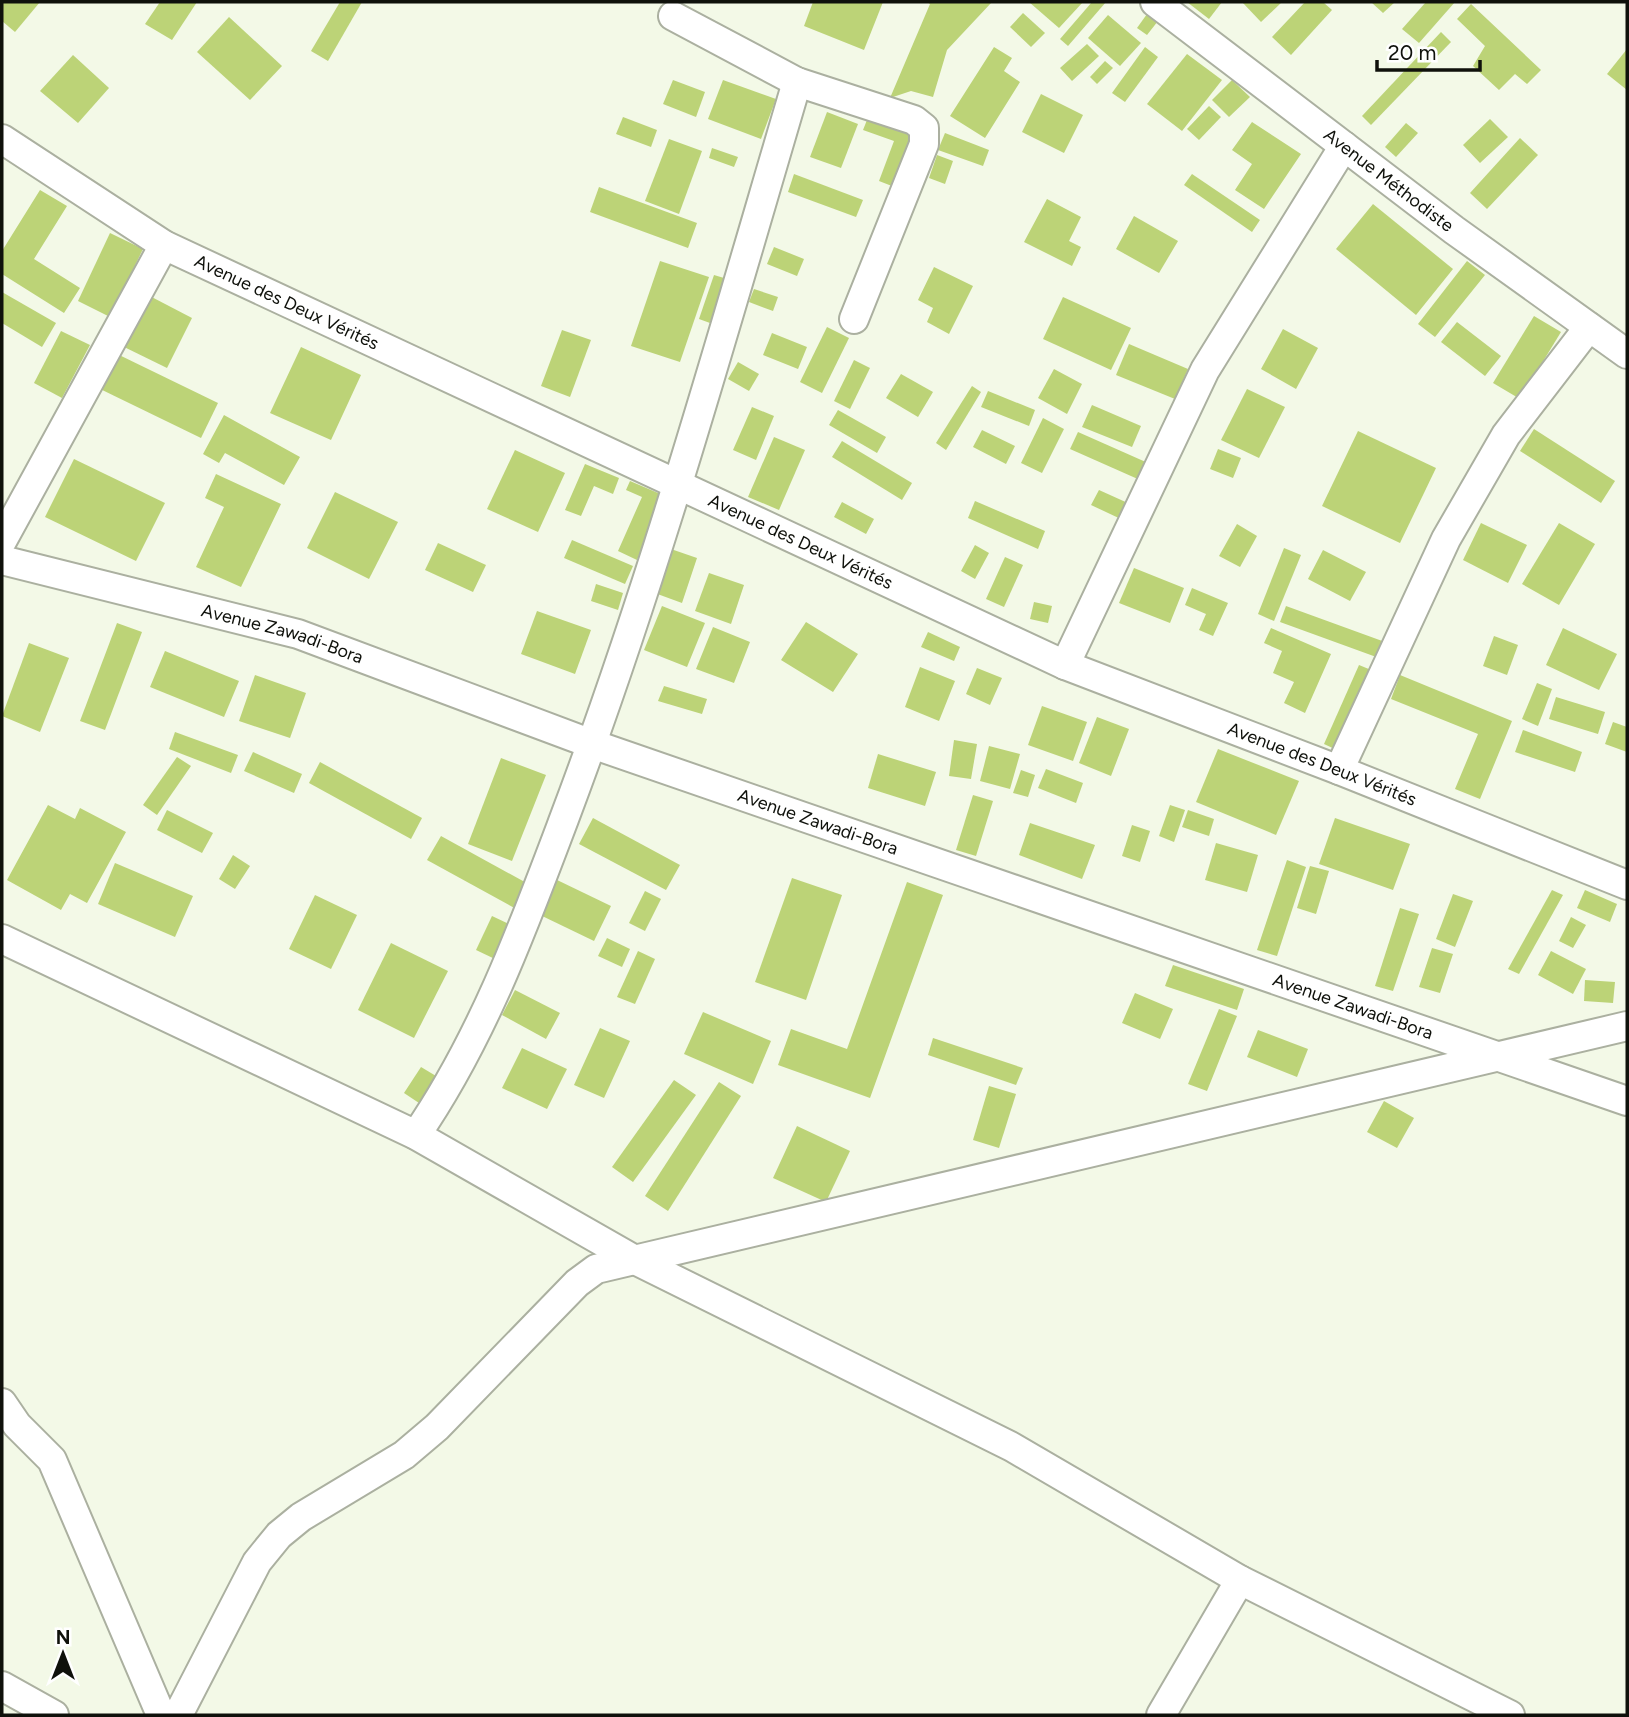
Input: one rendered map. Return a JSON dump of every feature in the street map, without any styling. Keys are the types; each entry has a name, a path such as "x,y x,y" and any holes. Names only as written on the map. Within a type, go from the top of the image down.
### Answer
{"street":[{"name":"Avenue Méthodiste","path":"1155,2 1454,230 1627,354"},
{"path":"673,16 797,82 914,120 924,128 924,144 854,319"},
{"path":"416,1135 442,1097 513,954 592,744 678,484 797,82"},
{"name":"Avenue des Deux Vérités","path":"2,139 164,245 1065,665 1339,770 1627,885"},
{"path":"1065,665 1205,370 1344,146"},
{"path":"2,541 164,245"},
{"path":"1339,770 1446,538 1506,435 1589,327"},
{"name":"Avenue Zawadi-Bora","path":"2,560 298,634 592,744 1627,1101"},
{"path":"2,939 416,1135 633,1259 1012,1447 1240,1580 1510,1715"},
{"path":"178,1715 257,1562 279,1535 301,1517 404,1455 437,1427 586,1274 596,1269 1627,1026"},
{"path":"2,1403 17,1425 52,1460 161,1715"},
{"path":"1161,1715 1240,1580"},
{"path":"2,1686 54,1715"}],"building":[{"path":"2,2 40,2 15,32 2,21"},
{"path":"160,2 197,2 172,40 145,24"},
{"path":"340,2 362,2 328,61 311,51"},
{"path":"813,2 883,2 864,50 804,26"},
{"path":"927,2 992,2 947,50 933,97 911,91 890,98 930,4"},
{"path":"1029,2 1083,2 1059,28"},
{"path":"1092,2 1106,2 1068,46 1060,39"},
{"path":"1187,2 1222,2 1209,19"},
{"path":"1242,2 1282,2 1261,22"},
{"path":"1305,2 1323,2 1332,10 1291,55 1272,37"},
{"path":"1371,2 1395,2 1383,13"},
{"path":"1426,2 1455,2 1419,43 1402,29"},
{"path":"1471,4 1541,70 1527,84 1515,74 1499,90 1473,66 1485,46 1457,19"},
{"path":"1023,13 1045,33 1031,47 1010,27"},
{"path":"1147,14 1158,21 1147,35 1137,28"},
{"path":"1108,15 1141,43 1120,66 1088,38"},
{"path":"229,17 282,66 250,100 197,52"},
{"path":"1441,32 1451,42 1371,125 1362,116"},
{"path":"1087,44 1099,56 1072,81 1060,68"},
{"path":"994,47 1012,58 1004,71 1020,82 985,138 950,116"},
{"path":"1145,47 1158,57 1125,102 1112,93"},
{"path":"1627,49 1627,90 1607,74"},
{"path":"1187,54 1222,80 1182,131 1147,104"},
{"path":"73,55 109,88 78,123 40,91"},
{"path":"1105,61 1113,68 1097,84 1090,77"},
{"path":"673,80 705,92 696,117 663,104"},
{"path":"723,80 776,99 761,139 708,119"},
{"path":"1232,80 1250,97 1229,117 1212,100"},
{"path":"1041,94 1083,115 1064,153 1022,132"},
{"path":"1209,106 1221,117 1199,140 1187,129"},
{"path":"827,112 858,124 841,168 810,157"},
{"path":"869,115 918,133 897,188 879,181 894,141 863,130"},
{"path":"623,117 657,130 651,147 616,134"},
{"path":"1490,119 1508,137 1480,163 1463,145"},
{"path":"1252,122 1301,154 1264,209 1235,190 1252,164 1232,150"},
{"path":"1406,123 1418,133 1396,157 1385,147"},
{"path":"945,133 989,150 983,166 938,150"},
{"path":"1520,138 1538,155 1487,209 1470,193"},
{"path":"669,139 702,151 679,214 645,201"},
{"path":"712,148 738,157 734,167 709,158"},
{"path":"937,155 953,161 945,184 929,178"},
{"path":"794,174 863,200 856,217 788,192"},
{"path":"1192,174 1260,220 1252,232 1184,185"},
{"path":"599,187 697,223 688,248 590,212"},
{"path":"40,190 67,206 34,259 80,288 64,313 2,274 2,251"},
{"path":"1047,199 1081,217 1069,241 1081,247 1072,266 1024,242"},
{"path":"1373,204 1453,269 1416,315 1336,249"},
{"path":"1134,216 1178,241 1159,273 1116,249"},
{"path":"110,233 143,249 110,317 78,301"},
{"path":"774,247 804,259 797,276 767,264"},
{"path":"660,261 709,277 680,362 631,346"},
{"path":"1467,261 1485,275 1435,337 1418,324"},
{"path":"934,267 973,286 949,334 927,322 933,308 918,300"},
{"path":"714,275 724,278 710,323 699,319"},
{"path":"754,289 778,297 773,311 749,302"},
{"path":"2,292 56,323 42,347 2,323"},
{"path":"144,293 192,318 167,368 118,344"},
{"path":"1063,297 1131,328 1111,370 1043,339"},
{"path":"1534,316 1561,332 1520,399 1493,383"},
{"path":"1457,322 1501,356 1485,376 1441,342"},
{"path":"827,327 849,338 822,393 800,382"},
{"path":"1283,329 1318,348 1296,389 1261,369"},
{"path":"562,330 591,340 570,397 541,386"},
{"path":"61,331 90,345 62,398 34,383"},
{"path":"772,333 807,347 798,369 763,355"},
{"path":"1129,344 1188,369 1175,399 1116,375"},
{"path":"301,347 361,375 331,440 270,413"},
{"path":"113,352 218,403 201,438 96,387"},
{"path":"854,360 870,368 850,409 834,401"},
{"path":"738,362 759,374 749,391 728,379"},
{"path":"1054,369 1082,384 1067,414 1038,398"},
{"path":"901,374 933,392 918,417 886,398"},
{"path":"972,386 981,392 946,450 936,443"},
{"path":"1247,389 1285,407 1259,458 1221,440"},
{"path":"988,391 1035,410 1029,426 981,407"},
{"path":"1092,405 1141,426 1132,447 1082,427"},
{"path":"752,407 774,416 756,460 733,450"},
{"path":"838,410 886,437 877,453 829,425"},
{"path":"224,415 300,457 284,485 225,453 219,463 203,454"},
{"path":"1043,418 1064,429 1042,473 1021,463"},
{"path":"1534,429 1615,481 1601,503 1520,451"},
{"path":"982,430 1015,446 1006,464 973,447"},
{"path":"1358,431 1436,468 1400,543 1322,506"},
{"path":"1078,432 1148,463 1140,480 1070,449"},
{"path":"774,437 805,450 779,510 748,497"},
{"path":"842,441 912,483 902,500 832,457"},
{"path":"1218,449 1241,458 1233,478 1210,469"},
{"path":"515,450 565,473 538,532 487,509"},
{"path":"74,459 165,503 136,561 45,517"},
{"path":"585,464 619,478 613,494 594,486 581,516 565,510"},
{"path":"216,474 281,504 241,587 196,567 224,507 205,498"},
{"path":"630,481 665,496 637,560 618,551 642,497 626,490"},
{"path":"1099,490 1130,504 1123,520 1091,505"},
{"path":"335,492 398,522 369,579 307,548"},
{"path":"975,501 1045,531 1038,549 968,518"},
{"path":"842,502 874,519 866,534 834,517"},
{"path":"1481,523 1527,545 1508,583 1463,560"},
{"path":"1559,523 1595,544 1559,605 1522,584"},
{"path":"1237,524 1257,536 1240,567 1219,556"},
{"path":"572,540 633,566 625,584 564,558"},
{"path":"438,543 486,565 473,592 425,570"},
{"path":"975,545 989,553 975,579 961,571"},
{"path":"668,548 697,558 682,603 652,592"},
{"path":"1284,548 1301,555 1274,621 1258,614"},
{"path":"1323,550 1366,572 1350,601 1308,579"},
{"path":"1005,557 1023,565 1004,607 986,599"},
{"path":"1134,568 1184,588 1170,623 1119,603"},
{"path":"709,573 744,585 731,624 695,611"},
{"path":"596,584 623,593 618,610 591,601"},
{"path":"1192,588 1228,603 1213,636 1199,630 1206,614 1185,605"},
{"path":"1034,602 1052,606 1048,623 1030,619"},
{"path":"662,606 705,623 687,667 644,650"},
{"path":"1286,606 1385,642 1379,658 1280,622"},
{"path":"537,611 591,630 575,674 521,654"},
{"path":"806,622 858,654 833,692 781,660"},
{"path":"117,623 142,632 105,730 80,721"},
{"path":"713,627 750,642 734,683 696,669"},
{"path":"1271,628 1331,654 1305,713 1284,703 1294,682 1273,673 1282,651 1264,643"},
{"path":"1563,628 1617,654 1599,690 1546,665"},
{"path":"928,632 960,647 954,661 921,647"},
{"path":"1494,636 1518,645 1507,675 1483,666"},
{"path":"29,643 69,658 40,732 2,716"},
{"path":"165,651 239,681 224,717 150,687"},
{"path":"1359,665 1376,672 1341,752 1324,744"},
{"path":"920,667 955,681 939,721 905,707"},
{"path":"977,668 1002,678 990,705 966,694"},
{"path":"255,675 306,693 290,738 239,721"},
{"path":"1400,675 1512,721 1480,799 1455,789 1478,734 1391,699"},
{"path":"1537,683 1552,689 1538,726 1522,719"},
{"path":"664,686 707,699 702,714 658,701"},
{"path":"1556,697 1605,712 1598,734 1549,719"},
{"path":"1042,706 1087,722 1073,761 1028,745"},
{"path":"1097,717 1129,729 1111,776 1079,763"},
{"path":"1613,722 1627,727 1627,752 1605,744"},
{"path":"1523,730 1582,752 1575,772 1515,752"},
{"path":"175,732 238,755 231,773 169,749"},
{"path":"954,740 977,744 971,779 949,776"},
{"path":"989,746 1020,754 1010,789 980,781"},
{"path":"1218,749 1299,781 1276,835 1196,802"},
{"path":"253,752 302,774 294,793 244,771"},
{"path":"878,754 936,772 925,806 868,788"},
{"path":"177,757 191,766 157,815 143,805"},
{"path":"501,758 546,775 512,861 468,844"},
{"path":"320,762 422,818 411,839 309,783"},
{"path":"1046,769 1083,783 1076,803 1038,788"},
{"path":"1021,770 1035,775 1028,797 1013,793"},
{"path":"973,795 993,801 976,856 956,850"},
{"path":"48,805 75,819 80,808 126,832 87,903 70,894 61,910 7,880"},
{"path":"1170,805 1185,810 1174,842 1159,836"},
{"path":"167,810 213,833 202,853 157,830"},
{"path":"1188,810 1214,819 1209,836 1182,827"},
{"path":"593,818 680,865 666,890 579,844"},
{"path":"1335,818 1410,844 1393,890 1319,864"},
{"path":"1030,823 1095,845 1082,879 1019,855"},
{"path":"1132,825 1150,831 1140,862 1122,856"},
{"path":"441,836 532,886 518,910 427,860"},
{"path":"1216,843 1258,855 1247,892 1205,880"},
{"path":"233,855 250,866 235,889 219,879"},
{"path":"1287,860 1306,867 1277,956 1257,950"},
{"path":"115,863 193,896 175,937 98,904"},
{"path":"1310,866 1329,871 1316,914 1297,908"},
{"path":"792,878 842,895 806,1000 755,982"},
{"path":"555,879 611,906 594,941 538,914"},
{"path":"907,882 943,895 870,1098 778,1065 791,1029 847,1049"},
{"path":"1552,890 1563,895 1519,974 1508,969"},
{"path":"1585,890 1617,904 1610,922 1577,908"},
{"path":"645,891 661,899 645,931 629,923"},
{"path":"1453,894 1473,901 1455,947 1436,939"},
{"path":"315,895 357,915 331,969 289,949"},
{"path":"1400,908 1419,914 1393,991 1375,986"},
{"path":"492,916 513,926 497,960 476,950"},
{"path":"1571,917 1586,925 1573,948 1559,941"},
{"path":"607,938 630,949 622,967 598,956"},
{"path":"391,943 448,971 414,1038 358,1010"},
{"path":"1432,948 1453,954 1440,993 1419,987"},
{"path":"638,951 655,959 635,1004 617,997"},
{"path":"1551,951 1586,969 1573,994 1538,975"},
{"path":"1173,965 1244,989 1237,1010 1165,986"},
{"path":"1585,980 1615,982 1613,1003 1584,1001"},
{"path":"515,990 560,1013 546,1039 502,1015"},
{"path":"1135,993 1173,1009 1160,1039 1122,1023"},
{"path":"1219,1009 1237,1016 1207,1091 1188,1084"},
{"path":"703,1012 771,1041 753,1084 684,1054"},
{"path":"600,1028 630,1041 604,1098 574,1085"},
{"path":"1258,1030 1308,1049 1297,1077 1247,1057"},
{"path":"933,1038 1023,1068 1016,1085 928,1055"},
{"path":"522,1048 567,1069 547,1109 502,1088"},
{"path":"421,1067 446,1082 428,1109 404,1093"},
{"path":"674,1080 696,1095 633,1182 612,1167"},
{"path":"719,1082 741,1096 668,1211 645,1196"},
{"path":"989,1086 1016,1094 999,1148 973,1140"},
{"path":"1384,1101 1414,1118 1397,1148 1367,1132"},
{"path":"797,1126 850,1151 826,1202 773,1178"}]}
